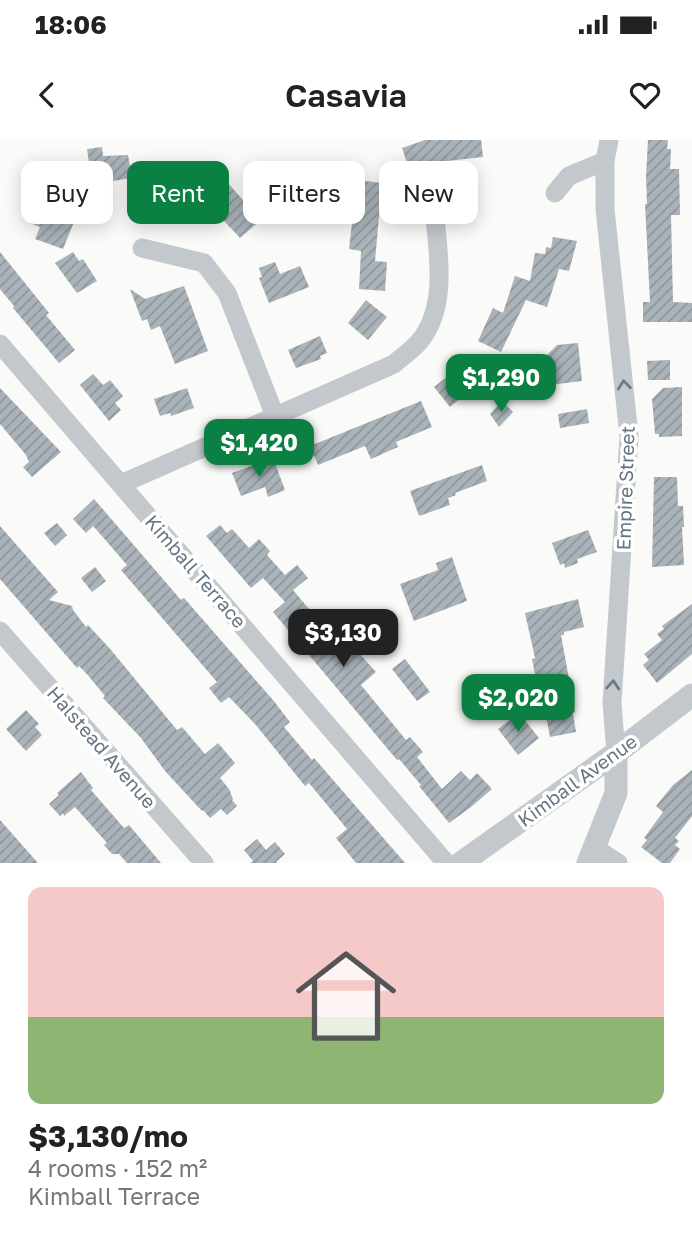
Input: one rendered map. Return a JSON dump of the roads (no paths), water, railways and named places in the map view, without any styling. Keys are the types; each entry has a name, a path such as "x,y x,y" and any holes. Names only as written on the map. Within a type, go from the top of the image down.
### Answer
{"street":[{"name":"Empire Street","path":"609,140 605,161 605,209 629,436 612,703 616,753"},
{"path":"555,193 569,176 605,161"},
{"path":"121,484 394,364 419,342 433,315 440,269 436,224"},
{"path":"142,248 204,263 227,293 275,416"},
{"name":"Kimball Terrace","path":"0,344 446,863"},
{"name":"Halstead Avenue","path":"0,631 204,863"},
{"name":"Kimball Avenue","path":"461,863 616,753 692,695"},
{"path":"591,856 616,793 616,753"},
{"path":"591,856 601,852 618,863"}]}
